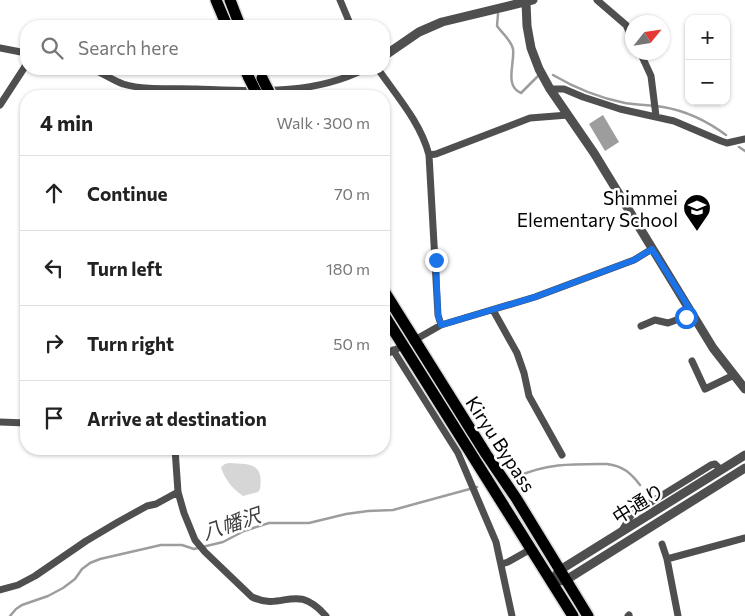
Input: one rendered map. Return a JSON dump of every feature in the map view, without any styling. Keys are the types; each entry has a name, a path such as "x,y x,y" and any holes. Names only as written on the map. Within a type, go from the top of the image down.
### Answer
{"highway":[{"path":"216,0 224,20"},
{"path":"230,0 238,20"},
{"path":"248,75 255,90"},
{"path":"261,75 268,90"},
{"name":"Kiryu Bypass","path":"390,301 588,616"},
{"name":"Kiryu Bypass","path":"390,329 398,348 573,616"}],"street":[{"path":"340,0 348,20"},
{"path":"597,0 625,24"},
{"path":"390,52 419,32 455,17 530,1 527,26 531,48 539,69 550,89 594,153 713,348 745,389"},
{"path":"0,48 20,52"},
{"path":"644,60 651,76 655,113"},
{"path":"0,105 20,74"},
{"path":"104,75 117,82 133,86 165,90 218,90"},
{"path":"285,90 338,80 350,75"},
{"path":"382,75 422,134 429,155 438,315 441,325"},
{"path":"550,89 564,89 620,109 655,113 727,143 745,138"},
{"path":"429,155 530,118 568,115"},
{"path":"390,353 415,341 441,325 535,297 634,260 652,249"},
{"path":"494,310 519,359 529,396 562,455"},
{"path":"641,326 655,320 668,324 693,314"},
{"path":"398,348 452,442 496,542 512,616"},
{"path":"692,360 705,389 734,375"},
{"path":"0,422 20,423"},
{"path":"175,455 178,492 186,519 202,549 252,597 260,601 304,598 314,604 326,616"},
{"name":"中通り","path":"563,575 619,534 745,455"},
{"path":"551,582 745,468"},
{"path":"0,590 18,585 35,576 86,541 118,522 178,492"},
{"path":"667,560 745,538"},
{"path":"662,544 678,616"},
{"path":"502,564 531,549"}],"shaded area":[{"path":"603,115 619,142 605,151 589,124"},
{"path":"229,463 249,465 257,470 261,480 258,492 243,496 232,487 224,476 221,467"}],"waterway":[{"path":"498,14 497,26 513,49 511,74 516,90 521,93 538,76"},
{"path":"553,75 579,88 606,98 625,103 663,107 688,114 712,125 726,135"},
{"path":"739,147 745,151"},
{"name":"八幡沢","path":"517,477 528,472 550,467 572,464 607,464 618,466 626,471 640,485"},
{"name":"八幡沢","path":"10,616 22,605 48,596 63,588 75,579 82,569 100,559 161,545 182,545 194,549 223,542 244,531 269,523 309,523 346,514 393,510 477,487"}],"place":[{"name":"Shimmei Elementary School","path":"697,232"}],"route":[{"path":"436,260 438,315 441,325 535,297 634,260 652,249 693,314 686,317"}]}
